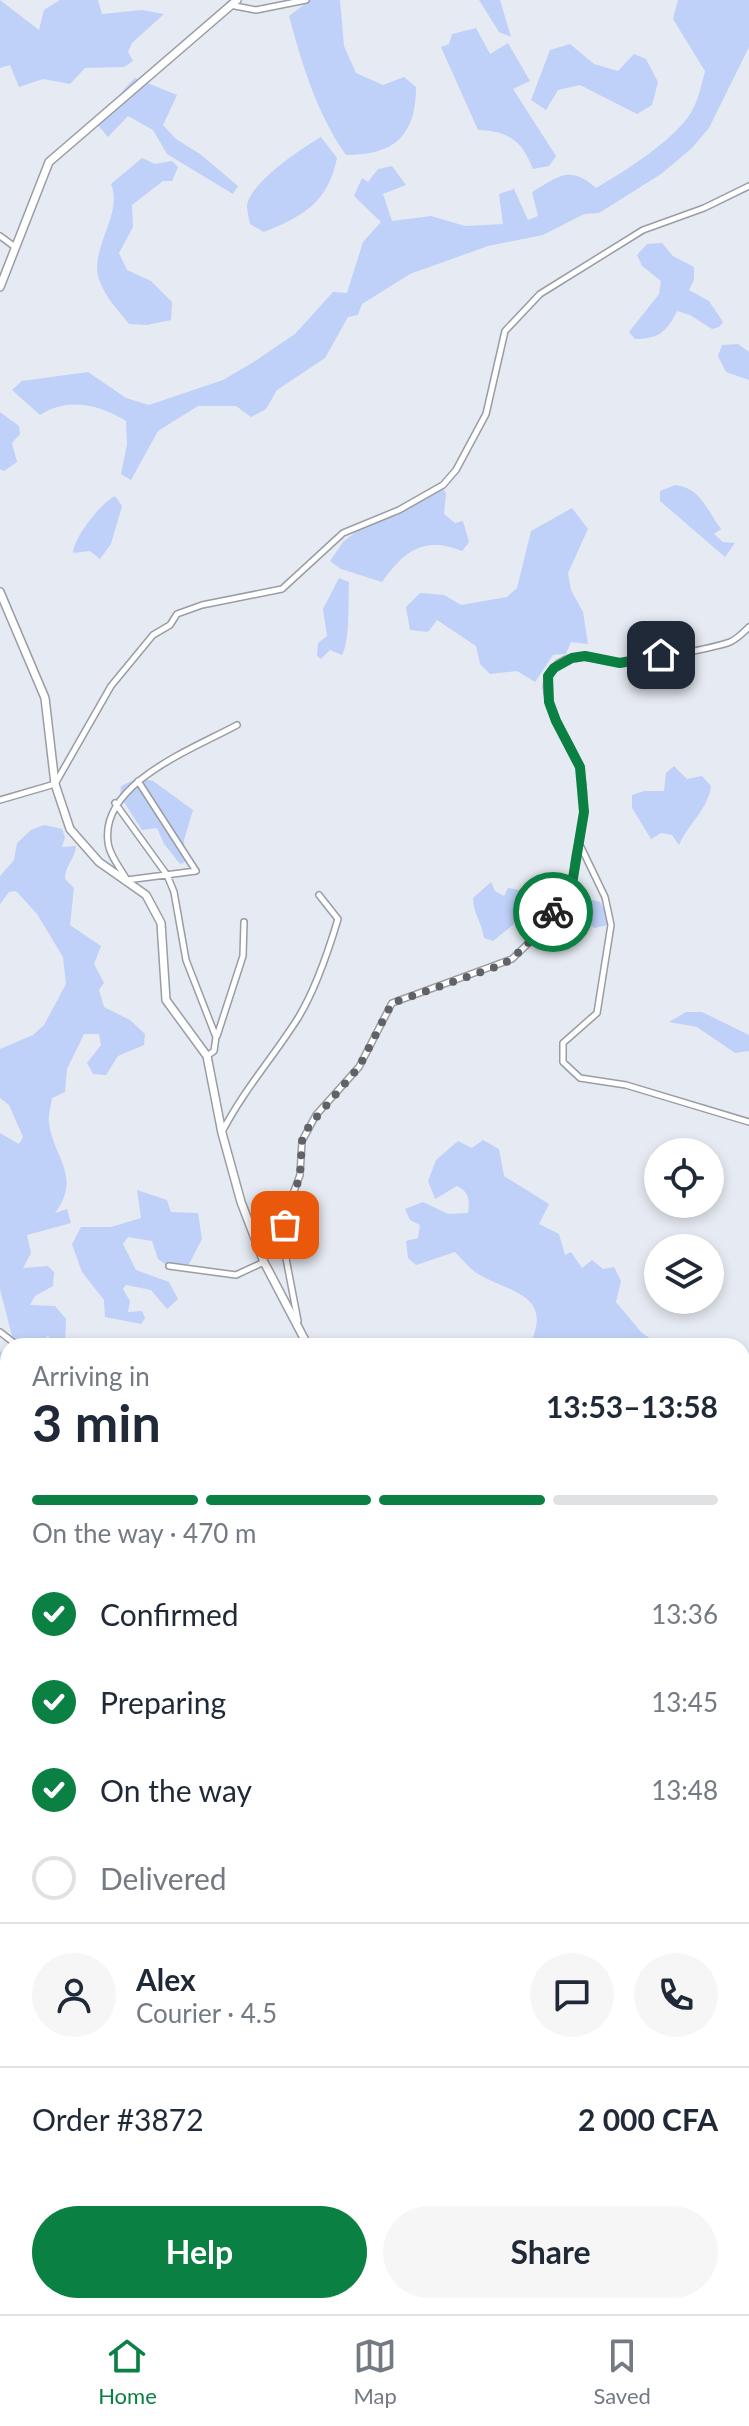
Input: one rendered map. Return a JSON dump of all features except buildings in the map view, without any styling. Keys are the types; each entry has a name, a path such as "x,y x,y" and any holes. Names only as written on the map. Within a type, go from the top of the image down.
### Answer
{"main road":[{"path":"0,287 49,162 233,3"},
{"path":"0,592 45,698 55,784 70,829 82,846 146,895 161,923 165,990 171,1011 207,1056 222,1133 241,1202 264,1262 304,1338"}],"street":[{"path":"233,3 239,10 256,10 306,0"},
{"path":"0,800 55,784 111,686 153,635 177,614 202,605 282,589 343,533 399,510 443,485 456,470 486,414 505,331 540,294 643,230 704,208 749,186"},
{"path":"0,236 15,247"},
{"path":"299,1326 287,1273 284,1237 288,1207 300,1175 302,1141 309,1126 359,1067 392,1003 504,964 524,948 568,892 584,812 582,782 575,752 549,702 548,676 564,661 585,656 620,663 729,642 749,627"},
{"path":"138,781 196,871 127,880 108,846 107,827 115,803 138,781 237,725"},
{"path":"115,803 167,875 174,892 186,960 216,1037"},
{"path":"579,844 605,897 611,925 600,1004 590,1021 563,1043 563,1062 580,1078 626,1085 749,1122"},
{"path":"222,1133 237,1100 300,1014 331,942 338,919 319,895"},
{"path":"207,1056 214,1051 243,956 244,922"},
{"path":"169,1266 236,1275 264,1262"}],"shaded area":[{"path":"0,0 39,30 44,10 60,0 98,0 102,14 142,10 164,14 132,43 128,52 133,61 124,67 85,68 70,84 43,79 19,87 10,65 0,68"},
{"path":"310,0 340,0 344,46 356,73 383,85 404,77 416,87 415,104 407,130 389,146 363,154 346,155 327,123 305,70 289,16"},
{"path":"479,0 500,0 511,37 499,32"},
{"path":"678,0 749,0 749,47 709,128 691,149 661,174 599,213 584,214 543,235 488,246 410,274 362,304 358,315 348,317 325,358 277,390 266,409 251,417 236,406 198,406 158,431 131,480 121,474 127,444 126,421 105,410 83,405 61,406 40,415 12,390 22,381 88,372 126,398 149,405 223,380 252,363 295,334 333,292 347,293 363,242 381,222 354,196 362,178 368,182 378,169 392,166 406,185 383,194 392,221 431,216 465,226 503,224 499,194 514,189 528,220 538,216 532,192 557,178 564,175 579,177 596,188 665,141 694,107 705,71 673,19"},
{"path":"476,28 490,54 508,43 530,81 513,89 556,156 549,166 533,169 524,151 513,139 478,130 441,47 449,44 452,34"},
{"path":"570,44 594,64 618,71 634,54 646,59 658,82 652,105 637,114 580,85 558,90 546,110 531,100 550,50"},
{"path":"135,78 177,95 163,125 176,139 200,154 238,186 233,194 167,154 153,130 128,116 108,137 97,124"},
{"path":"321,137 337,158 320,197 291,220 264,232 250,224 247,205 258,186 278,166"},
{"path":"142,158 155,164 172,161 178,167 172,181 163,181 132,205 133,227 119,253 127,270 151,281 172,302 171,320 147,325 129,324 106,293 97,270 113,208 111,184"},
{"path":"662,243 673,256 694,267 694,280 689,290 709,301 723,322 719,327 712,329 677,311 656,336 635,339 629,332 659,294 661,281 642,266 637,255 647,244"},
{"path":"738,344 749,352 749,380 726,372 718,356 722,345"},
{"path":"0,412 19,426 20,434 12,443 17,462 4,471 0,469"},
{"path":"675,485 691,490 707,507 721,529 714,534 723,542 735,543 725,557 660,501 660,491"},
{"path":"441,486 446,493 444,514 455,523 463,521 469,542 462,551 437,545 416,549 407,554 382,582 341,569 330,561 343,542 367,523 396,516"},
{"path":"115,496 122,506 111,544 100,559 90,551 73,553 89,521"},
{"path":"572,508 588,529 568,573 571,590 583,612 588,644 571,642 566,654 553,655 535,682 517,671 490,674 480,664 476,646 437,620 428,632 410,630 406,607 420,593 444,595 461,605 507,597 517,588 531,531"},
{"path":"339,578 349,582 345,649 342,655 330,650 321,659 317,656 318,643 327,636 323,609"},
{"path":"674,766 687,779 702,776 711,786 706,802 679,845 672,835 661,833 651,839 632,808 632,795 644,791 664,791 666,773"},
{"path":"138,778 153,781 193,810 184,840 185,862 180,864 164,844 157,828 142,830 120,796 121,786"},
{"path":"44,825 62,829 65,837 62,847 76,846 65,879 74,888 70,925 101,946 94,964 104,983 99,990 104,1007 130,1020 145,1034 144,1045 118,1056 106,1075 93,1074 87,1063 101,1045 99,1034 84,1034 67,1069 65,1092 52,1098 49,1123 66,1178 63,1200 55,1213 67,1209 71,1223 27,1235 31,1253 23,1268 48,1266 54,1272 53,1286 35,1296 30,1305 55,1306 66,1319 65,1338 11,1338 0,1289 0,1133 19,1144 23,1137 9,1105 0,1098 0,1049 33,1035 44,1025 66,984 63,957 37,914 16,891 9,892 0,904 0,876 14,860 17,843 31,830"},
{"path":"491,882 495,891 504,896 508,888 524,893 534,903 538,915 519,920 493,941 484,938 473,898"},
{"path":"575,895 600,902 607,915 607,925 594,928 572,911"},
{"path":"686,1012 702,1012 749,1035 749,1051 735,1053 697,1027 669,1022"},
{"path":"483,1140 499,1149 504,1176 549,1204 539,1224 559,1234 565,1255 571,1252 582,1268 592,1260 603,1269 614,1267 621,1281 616,1302 650,1338 532,1338 537,1316 526,1298 478,1274 455,1252 416,1265 408,1258 406,1241 418,1238 420,1225 410,1220 405,1209 423,1202 448,1214 468,1213 468,1197 464,1191 457,1186 435,1199 428,1181 436,1160 458,1141 472,1148"},
{"path":"137,1190 167,1200 171,1212 198,1213 202,1239 189,1264 166,1265 158,1259 152,1241 128,1237 123,1244 136,1270 169,1282 178,1299 167,1309 151,1290 126,1285 123,1289 130,1301 128,1312 142,1311 145,1318 141,1324 105,1317 104,1300 82,1272 72,1244 81,1227 111,1227 141,1218"}],"way so far":[{"path":"285,1225 300,1175 302,1141 309,1126 359,1067 385,1011 400,997 442,987 504,964 524,948 553,912"}],"route":[{"path":"553,912 572,884 584,812 580,767 549,702 548,676 554,668 572,658 598,657 620,663 661,655"}]}
